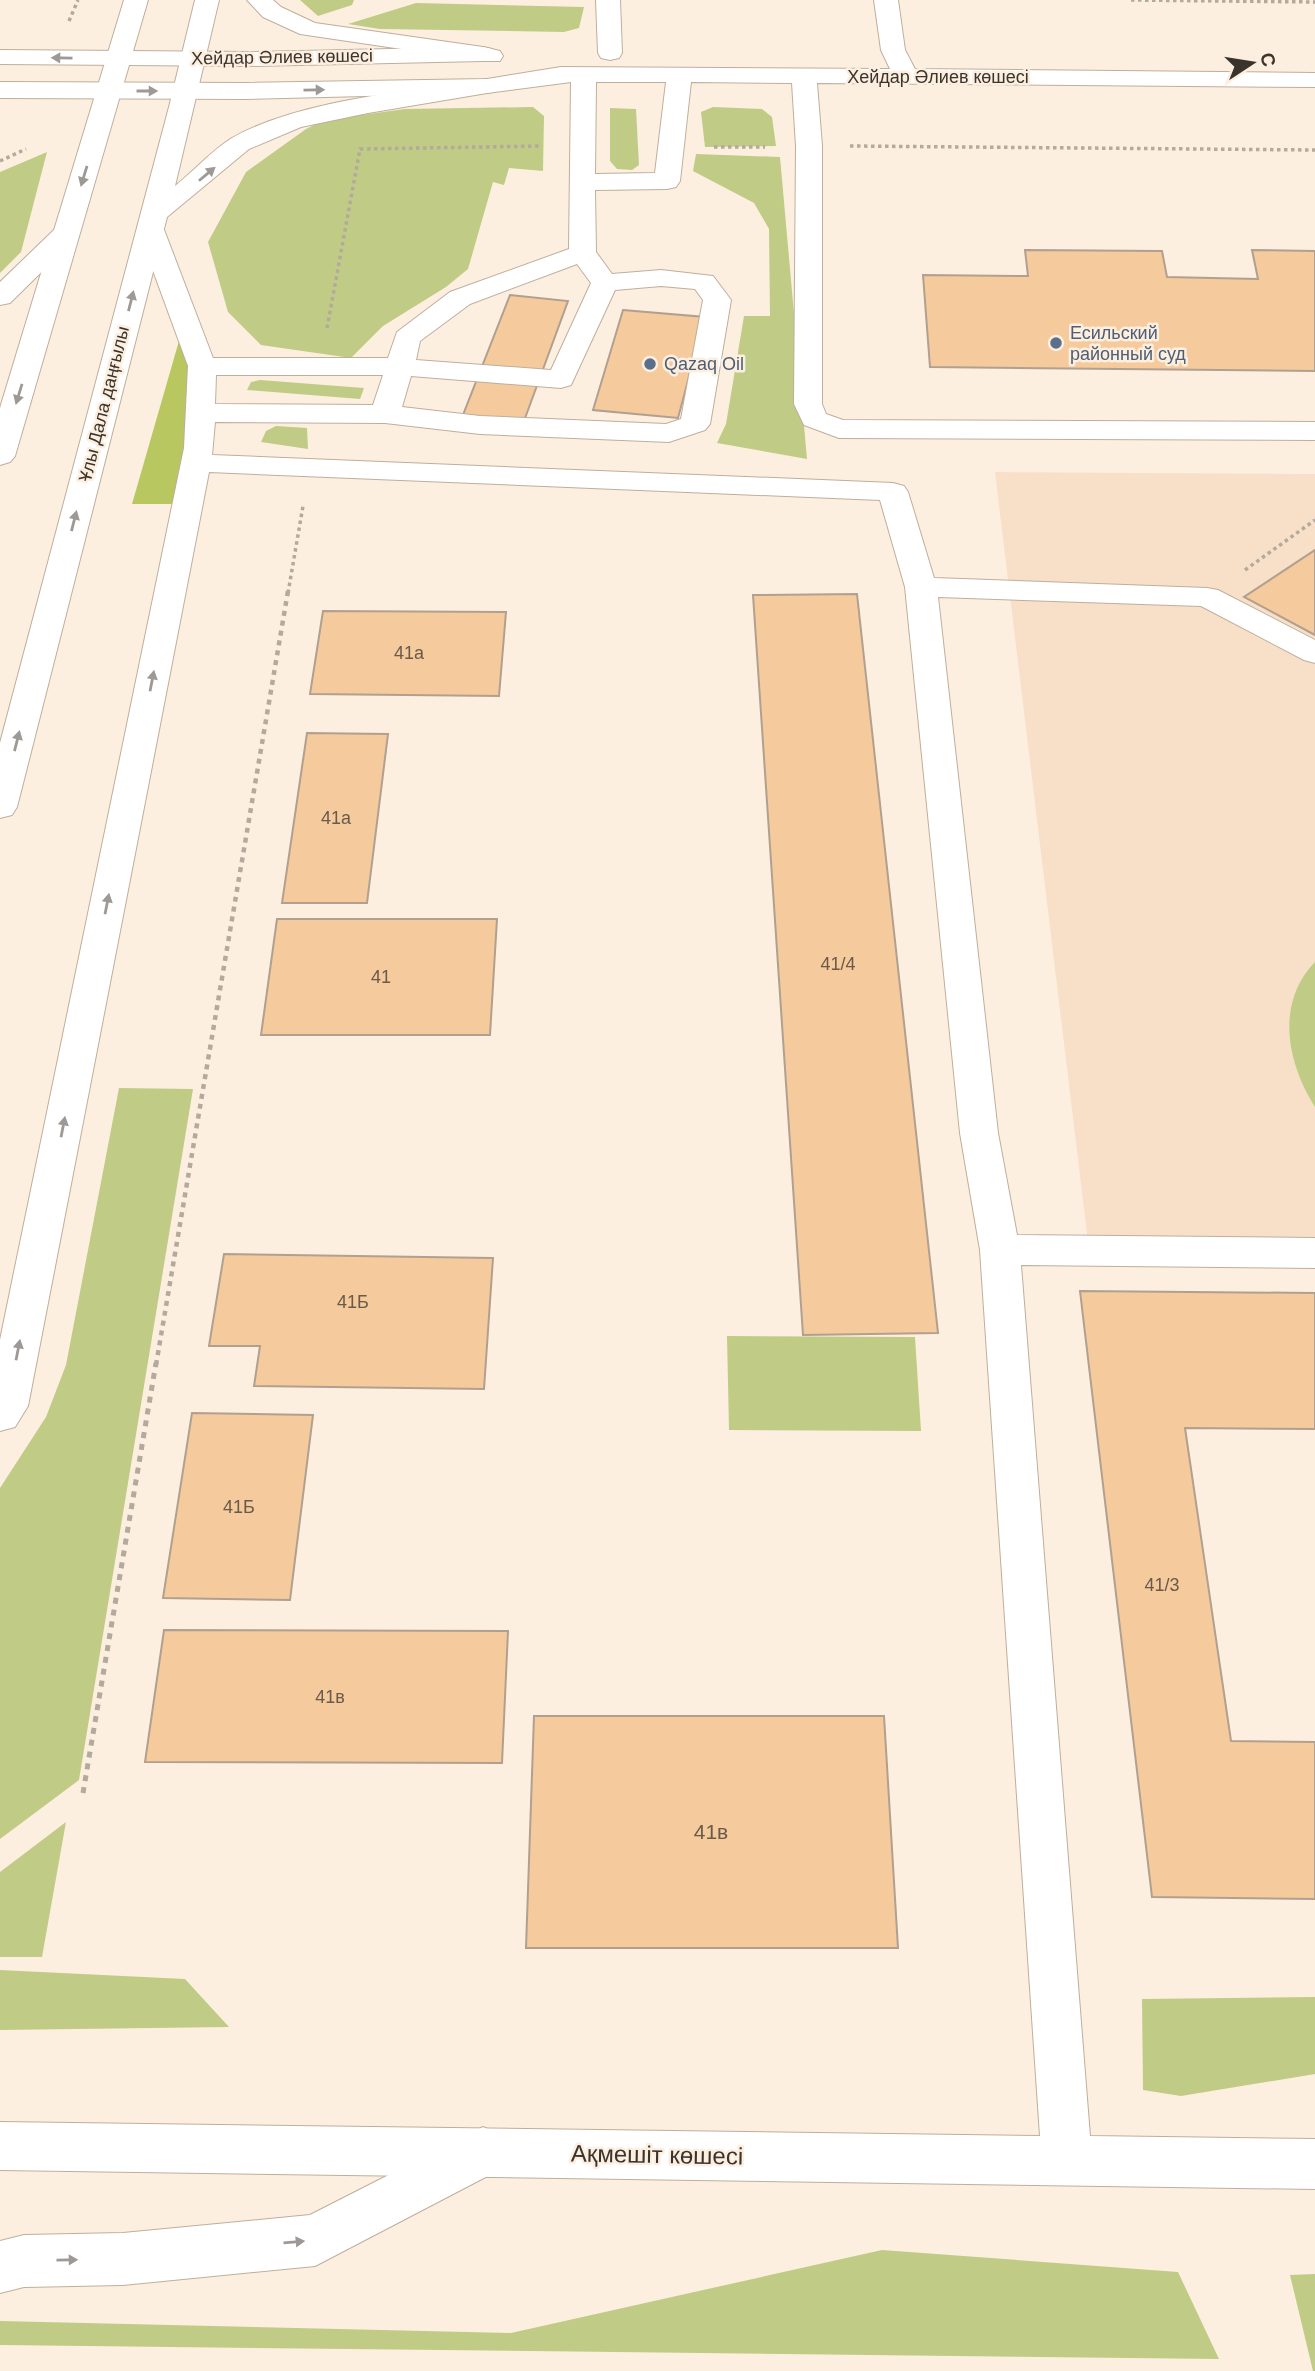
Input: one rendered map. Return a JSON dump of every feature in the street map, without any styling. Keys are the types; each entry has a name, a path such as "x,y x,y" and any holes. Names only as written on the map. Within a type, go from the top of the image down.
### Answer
{"main road":[{"path":"0,456 136,0"},
{"name":"Ұлы Дала даңғылы","path":"0,807 207,0"},
{"path":"259,0 272,12 309,29 483,54 508,54"},
{"path":"608,0 610,52"},
{"path":"886,0 893,50 906,76"},
{"path":"866,50 893,50"},
{"path":"547,53 705,52"},
{"name":"Хейдар Әлиев көшесі","path":"0,57 193,59 483,54 572,75"},
{"path":"572,75 582,145 582,253 605,283"},
{"name":"Хейдар Әлиев көшесі","path":"0,90 185,91 487,86 572,75 1315,80"},
{"path":"582,182 667,181 679,76"},
{"path":"804,77 809,146 808,404 814,419 839,429 1315,431"},
{"path":"0,1415 7,1406 195,463 202,366 151,221 240,144 293,121 368,105 487,86"},
{"path":"0,297 67,232"},
{"path":"385,414 407,338 460,298 582,253"},
{"path":"200,413 385,414 480,425 669,433 695,424 717,300 703,282 661,278 605,283"},
{"path":"546,427 561,379 605,283"},
{"path":"202,366 400,367 561,379"},
{"path":"195,463 893,492 921,587 979,1133 1000,1250 1067,2161"},
{"path":"921,587 1207,597 1315,653"},
{"path":"1000,1250 1315,1253"},
{"name":"Ақмешіт көшесі","path":"0,2146 1315,2164"},
{"path":"0,2267 24,2261 122,2259 316,2240 483,2152"}],"path":[{"path":"67,25 78,0"},
{"path":"1131,0 1315,2"},
{"path":"320,366 360,149 582,145"},
{"path":"670,148 809,146 1315,150"},
{"path":"0,161 26,149"},
{"path":"83,1793 309,468"},
{"path":"1207,597 1315,520"}],"shaded area":[{"path":"995,472 1315,474 1315,1244 1088,1242"}],"green space":[{"path":"300,0 354,0 352,5 318,16"},
{"path":"416,3 584,7 579,28 564,32 380,29 348,24"},
{"path":"533,107 544,116 543,171 509,168 504,185 493,182 468,269 446,287 383,326 351,358 261,345 228,312 208,242 246,172 306,129 324,120 405,109"},
{"path":"713,107 762,109 772,117 776,146 705,147 701,112"},
{"path":"610,108 636,109 639,165 632,170 617,169 610,161"},
{"path":"47,152 21,252 0,273 0,172"},
{"path":"696,154 780,157 807,459 717,443 726,424 744,316 770,316 769,229 754,203 693,171"},
{"path":"185,320 202,366 188,504 132,504"},
{"path":"260,380 364,388 360,399 247,390 251,382"},
{"path":"276,426 307,428 308,449 261,442 266,431"},
{"path":"1315,962 1315,1107 1305,1090 1292,1053 1290,1014 1302,978"},
{"path":"119,1088 193,1089 79,1780 0,1839 0,1488 46,1417 66,1365"},
{"path":"727,1336 915,1337 921,1431 729,1430"},
{"path":"66,1822 42,1957 0,1957 0,1872"},
{"path":"0,1970 185,1979 229,2027 0,2030"},
{"path":"1315,1997 1315,2074 1181,2096 1143,2090 1142,1999"},
{"path":"882,2250 1178,2272 1219,2359 0,2345 0,2321 511,2333"},
{"path":"1315,2274 1315,2371 1313,2371 1290,2275"}],"building":[{"path":"1025,250 1162,251 1167,277 1258,279 1252,250 1315,251 1315,371 930,367 923,275 1028,276"},
{"path":"510,295 568,301 524,421 463,415"},
{"name":"Qazaq Oil","path":"623,310 705,317 678,418 593,410"},
{"path":"1315,550 1315,635 1244,597"},
{"path":"857,594 938,1333 803,1335 753,595"},
{"path":"323,611 506,612 499,696 310,694"},
{"path":"307,733 388,734 367,903 282,903"},
{"path":"277,919 497,919 490,1035 261,1035"},
{"path":"224,1254 493,1258 484,1389 254,1386 260,1346 209,1346"},
{"path":"1080,1291 1315,1293 1315,1429 1185,1428 1231,1741 1315,1742 1315,1899 1152,1897"},
{"path":"192,1413 313,1415 290,1600 163,1598"},
{"path":"164,1630 508,1631 502,1763 145,1762"},
{"path":"534,1716 884,1716 898,1948 526,1948"}],"place":[{"name":"Есильский районный суд","path":"1056,343"},
{"name":"Qazaq Oil","path":"650,364"}]}
